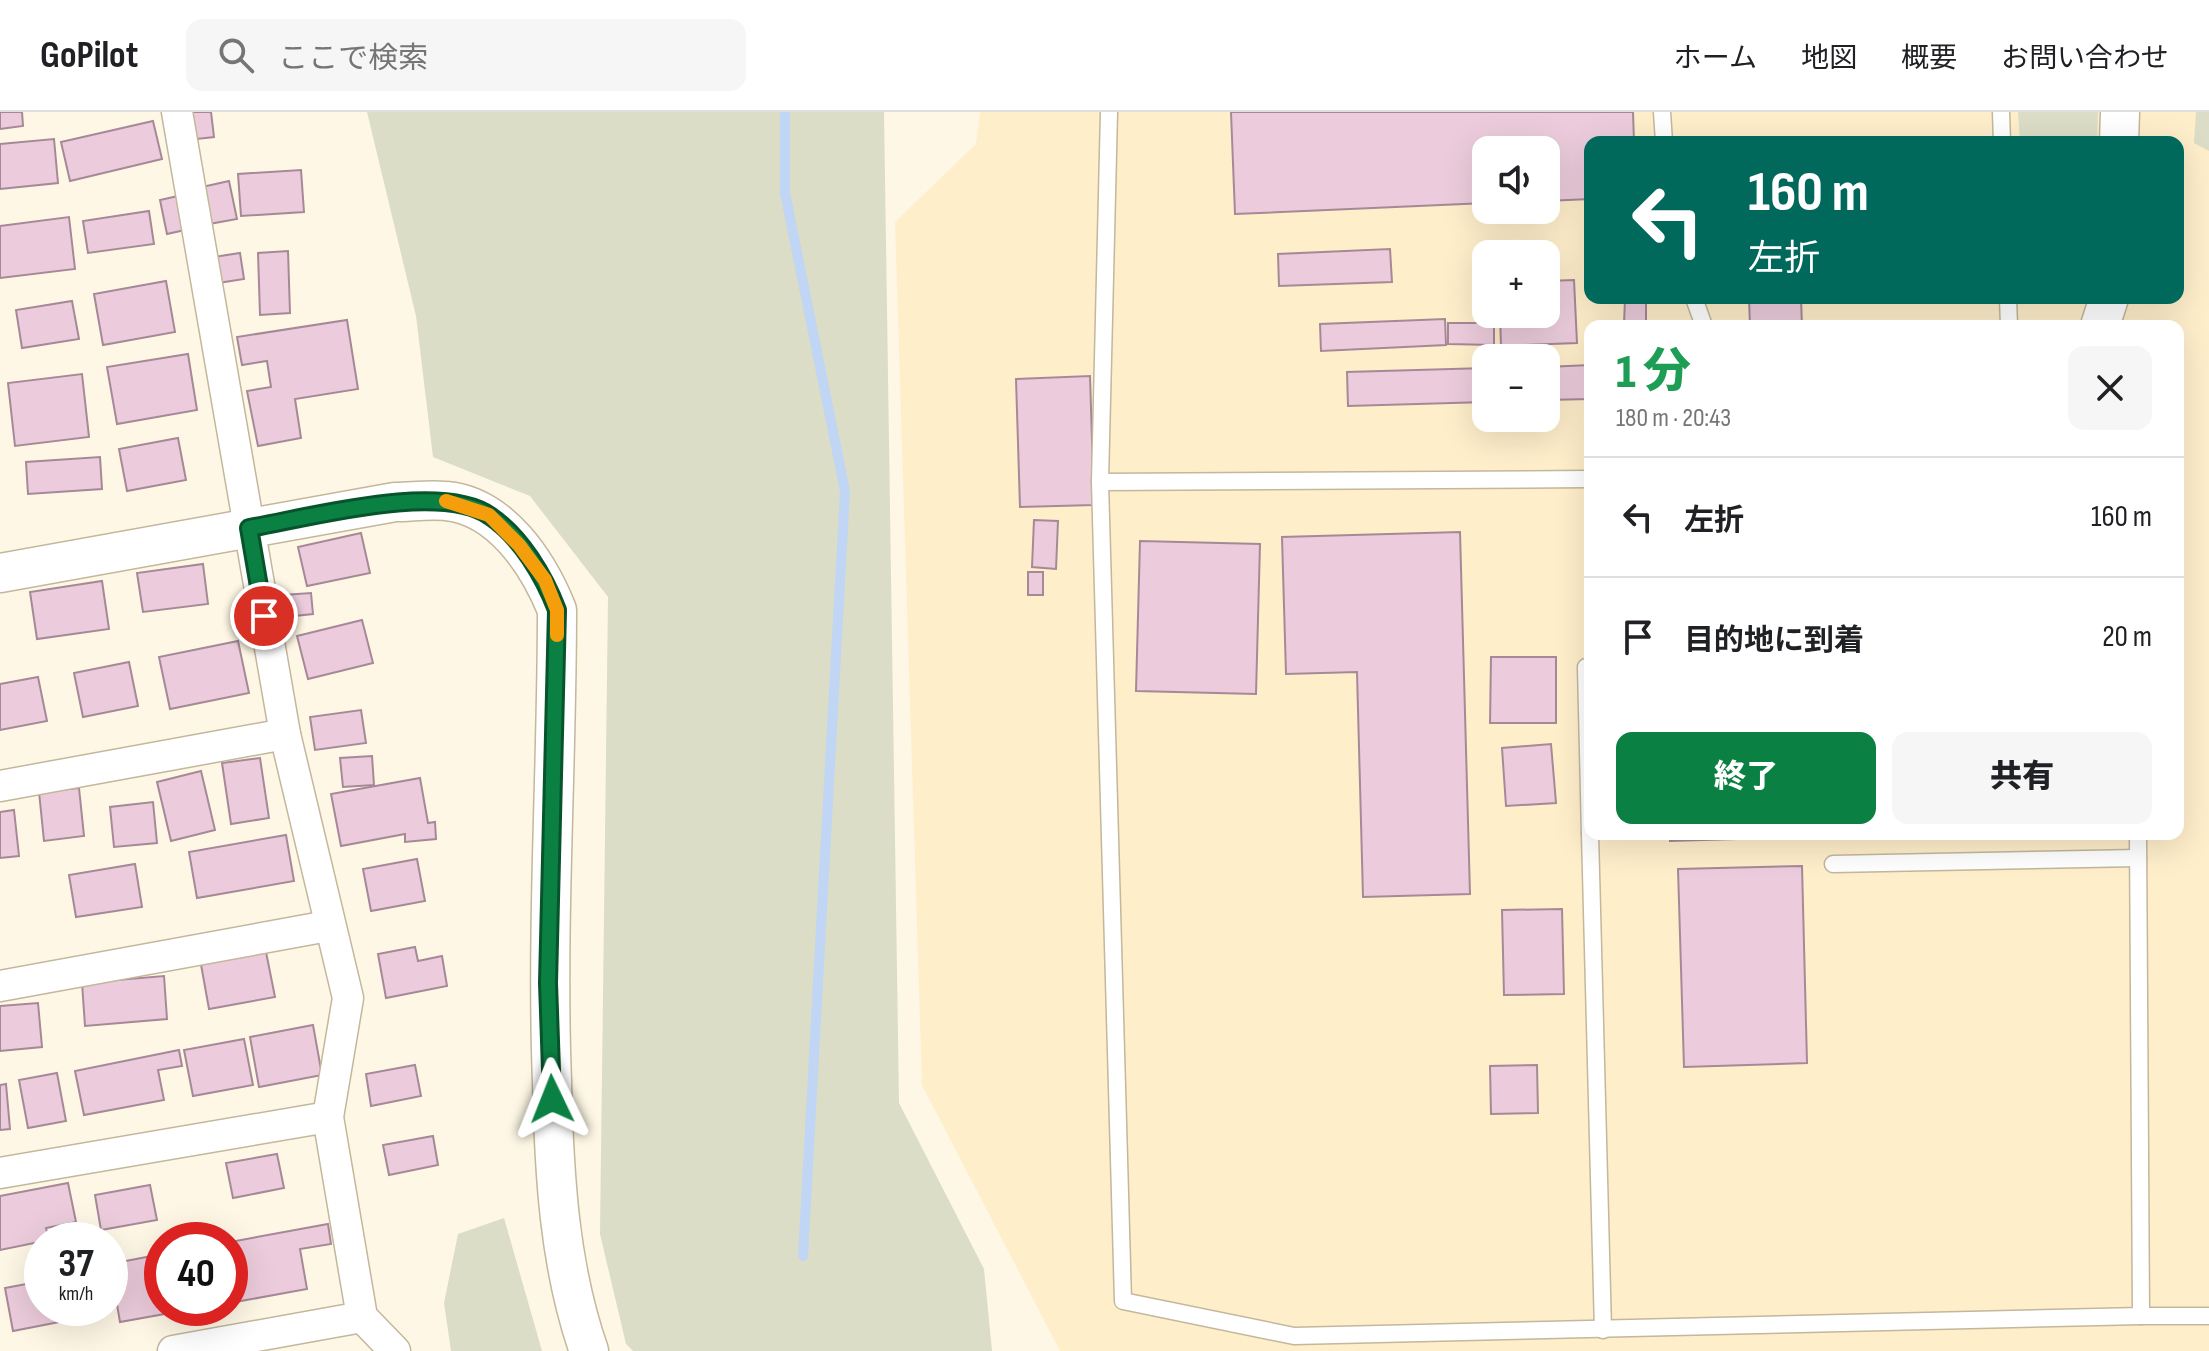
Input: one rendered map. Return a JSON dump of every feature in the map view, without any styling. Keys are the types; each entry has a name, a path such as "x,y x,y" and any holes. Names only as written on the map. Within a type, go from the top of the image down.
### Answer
{"street":[{"path":"177,112 285,734 328,926 348,998 328,1117 362,1317 395,1351"},
{"path":"2119,136 2120,112"},
{"path":"1,567 395,502 447,501 489,515 519,545 545,580 557,610 548,983 554,1157 572,1302 589,1351"},
{"path":"0,786 285,734"},
{"path":"0,986 328,926"},
{"path":"0,1173 328,1117"},
{"path":"173,1351 362,1317"}],"lane":[{"path":"1109,112 1100,482 1123,1301 1294,1336 2209,1316"},
{"path":"1662,112 1664,136"},
{"path":"2001,112 2002,136"},
{"path":"1100,482 1584,479"},
{"path":"1590,840 1603,1330"},
{"path":"2138,840 2141,1316"},
{"path":"1833,864 2138,858"}],"shaded area":[{"path":"980,112 2209,112 2209,1351 1060,1351 922,1085 895,222 976,144"}],"green space":[{"path":"367,112 884,112 899,1103 984,1269 992,1351 633,1351 626,1344 600,1234 608,597 530,496 433,457 416,316"},
{"path":"2018,112 2098,112 2097,136 2020,136"},
{"path":"2196,112 2209,112 2209,151 2194,143"},
{"path":"504,1218 542,1351 451,1351 444,1303 458,1234"}],"building":[{"path":"0,112 22,112 23,126 0,129"},
{"path":"185,112 211,112 214,137 188,140"},
{"path":"1231,112 1633,112 1634,136 1584,136 1584,199 1560,200 1560,136 1472,136 1472,204 1235,214"},
{"path":"153,121 162,159 70,181 61,142"},
{"path":"54,139 58,183 0,189 0,144"},
{"path":"301,170 304,212 241,216 238,174"},
{"path":"229,181 237,219 209,224 202,187"},
{"path":"178,196 185,230 167,234 160,200"},
{"path":"149,211 154,244 88,253 83,221"},
{"path":"69,217 75,269 0,278 0,226"},
{"path":"1390,249 1392,282 1279,286 1278,254"},
{"path":"288,251 290,313 260,315 258,253"},
{"path":"240,253 244,279 218,283 214,257"},
{"path":"1560,280 1574,280 1577,343 1501,344 1500,328 1560,328"},
{"path":"166,281 175,332 103,345 94,294"},
{"path":"72,301 79,339 22,348 16,310"},
{"path":"1625,304 1646,304 1646,320 1624,320"},
{"path":"1749,304 1801,304 1802,320 1750,320"},
{"path":"1445,319 1446,345 1321,351 1320,324"},
{"path":"347,320 358,389 295,399 301,438 258,446 247,391 271,387 267,361 242,365 237,337"},
{"path":"1448,323 1472,323 1472,328 1494,328 1494,344 1448,344"},
{"path":"188,354 197,410 117,424 107,367"},
{"path":"1584,365 1584,399 1560,400 1560,366"},
{"path":"1472,368 1472,402 1348,406 1347,372"},
{"path":"82,374 89,437 15,446 8,383"},
{"path":"1090,376 1094,505 1020,507 1016,379"},
{"path":"178,438 186,480 127,491 119,449"},
{"path":"100,457 102,489 28,494 26,462"},
{"path":"1034,520 1058,521 1056,569 1032,567"},
{"path":"1460,532 1470,894 1363,897 1357,672 1286,674 1282,537"},
{"path":"361,533 370,573 307,586 298,547"},
{"path":"1140,541 1260,544 1256,694 1136,691"},
{"path":"203,564 208,604 143,612 137,573"},
{"path":"1028,572 1043,572 1043,595 1028,595"},
{"path":"102,581 109,629 37,639 30,592"},
{"path":"311,593 313,614 285,617 283,595"},
{"path":"362,620 373,663 308,679 297,636"},
{"path":"238,641 249,693 170,709 159,657"},
{"path":"1491,657 1556,657 1556,723 1490,723"},
{"path":"129,662 138,706 83,717 74,673"},
{"path":"38,677 47,721 0,730 0,684"},
{"path":"361,710 366,743 315,750 310,717"},
{"path":"1551,744 1556,803 1506,806 1502,748"},
{"path":"372,756 374,785 343,787 340,758"},
{"path":"260,758 269,818 231,824 222,763"},
{"path":"201,771 215,830 171,841 157,782"},
{"path":"420,778 428,823 435,822 436,839 405,842 405,834 341,846 331,794"},
{"path":"79,788 84,836 44,841 39,792"},
{"path":"153,802 157,843 114,847 110,807"},
{"path":"14,810 19,856 0,858 0,812"},
{"path":"286,835 294,881 197,898 189,852"},
{"path":"417,859 425,901 371,911 363,869"},
{"path":"135,864 142,907 76,917 69,875"},
{"path":"1802,866 1807,1063 1684,1067 1678,869"},
{"path":"1562,909 1564,994 1504,995 1502,910"},
{"path":"265,947 275,997 209,1009 200,959"},
{"path":"415,947 418,961 442,956 447,986 386,998 378,954"},
{"path":"164,976 167,1019 85,1026 82,983"},
{"path":"38,1003 42,1047 0,1051 0,1006"},
{"path":"313,1025 322,1075 259,1087 250,1037"},
{"path":"244,1039 253,1085 193,1096 184,1050"},
{"path":"179,1050 182,1066 158,1070 164,1100 84,1115 75,1071"},
{"path":"415,1065 421,1096 371,1106 366,1074"},
{"path":"1537,1065 1538,1113 1491,1114 1490,1066"},
{"path":"57,1073 66,1121 28,1128 19,1080"},
{"path":"6,1084 10,1129 0,1130 0,1085"},
{"path":"433,1136 438,1165 389,1175 383,1145"},
{"path":"277,1154 284,1188 233,1198 226,1163"},
{"path":"68,1183 76,1222 24,1222 24,1245 0,1250 0,1196"},
{"path":"150,1185 157,1220 128,1225 128,1222 100,1222 95,1195"},
{"path":"328,1224 331,1244 300,1249 307,1289 248,1300 248,1239"},
{"path":"144,1257 144,1318 128,1321 128,1261"},
{"path":"24,1284 24,1326 39,1326 13,1331 5,1288"}],"waterway":[{"path":"785,112 785,193 845,491 803,1256"}],"slow traffic":[{"path":"446,501 489,515 519,545 545,580 557,610 557,635"}],"route":[{"path":"264,616 249,528 395,502 447,501 489,515 519,545 545,580 557,610 548,983 552,1099"}]}
